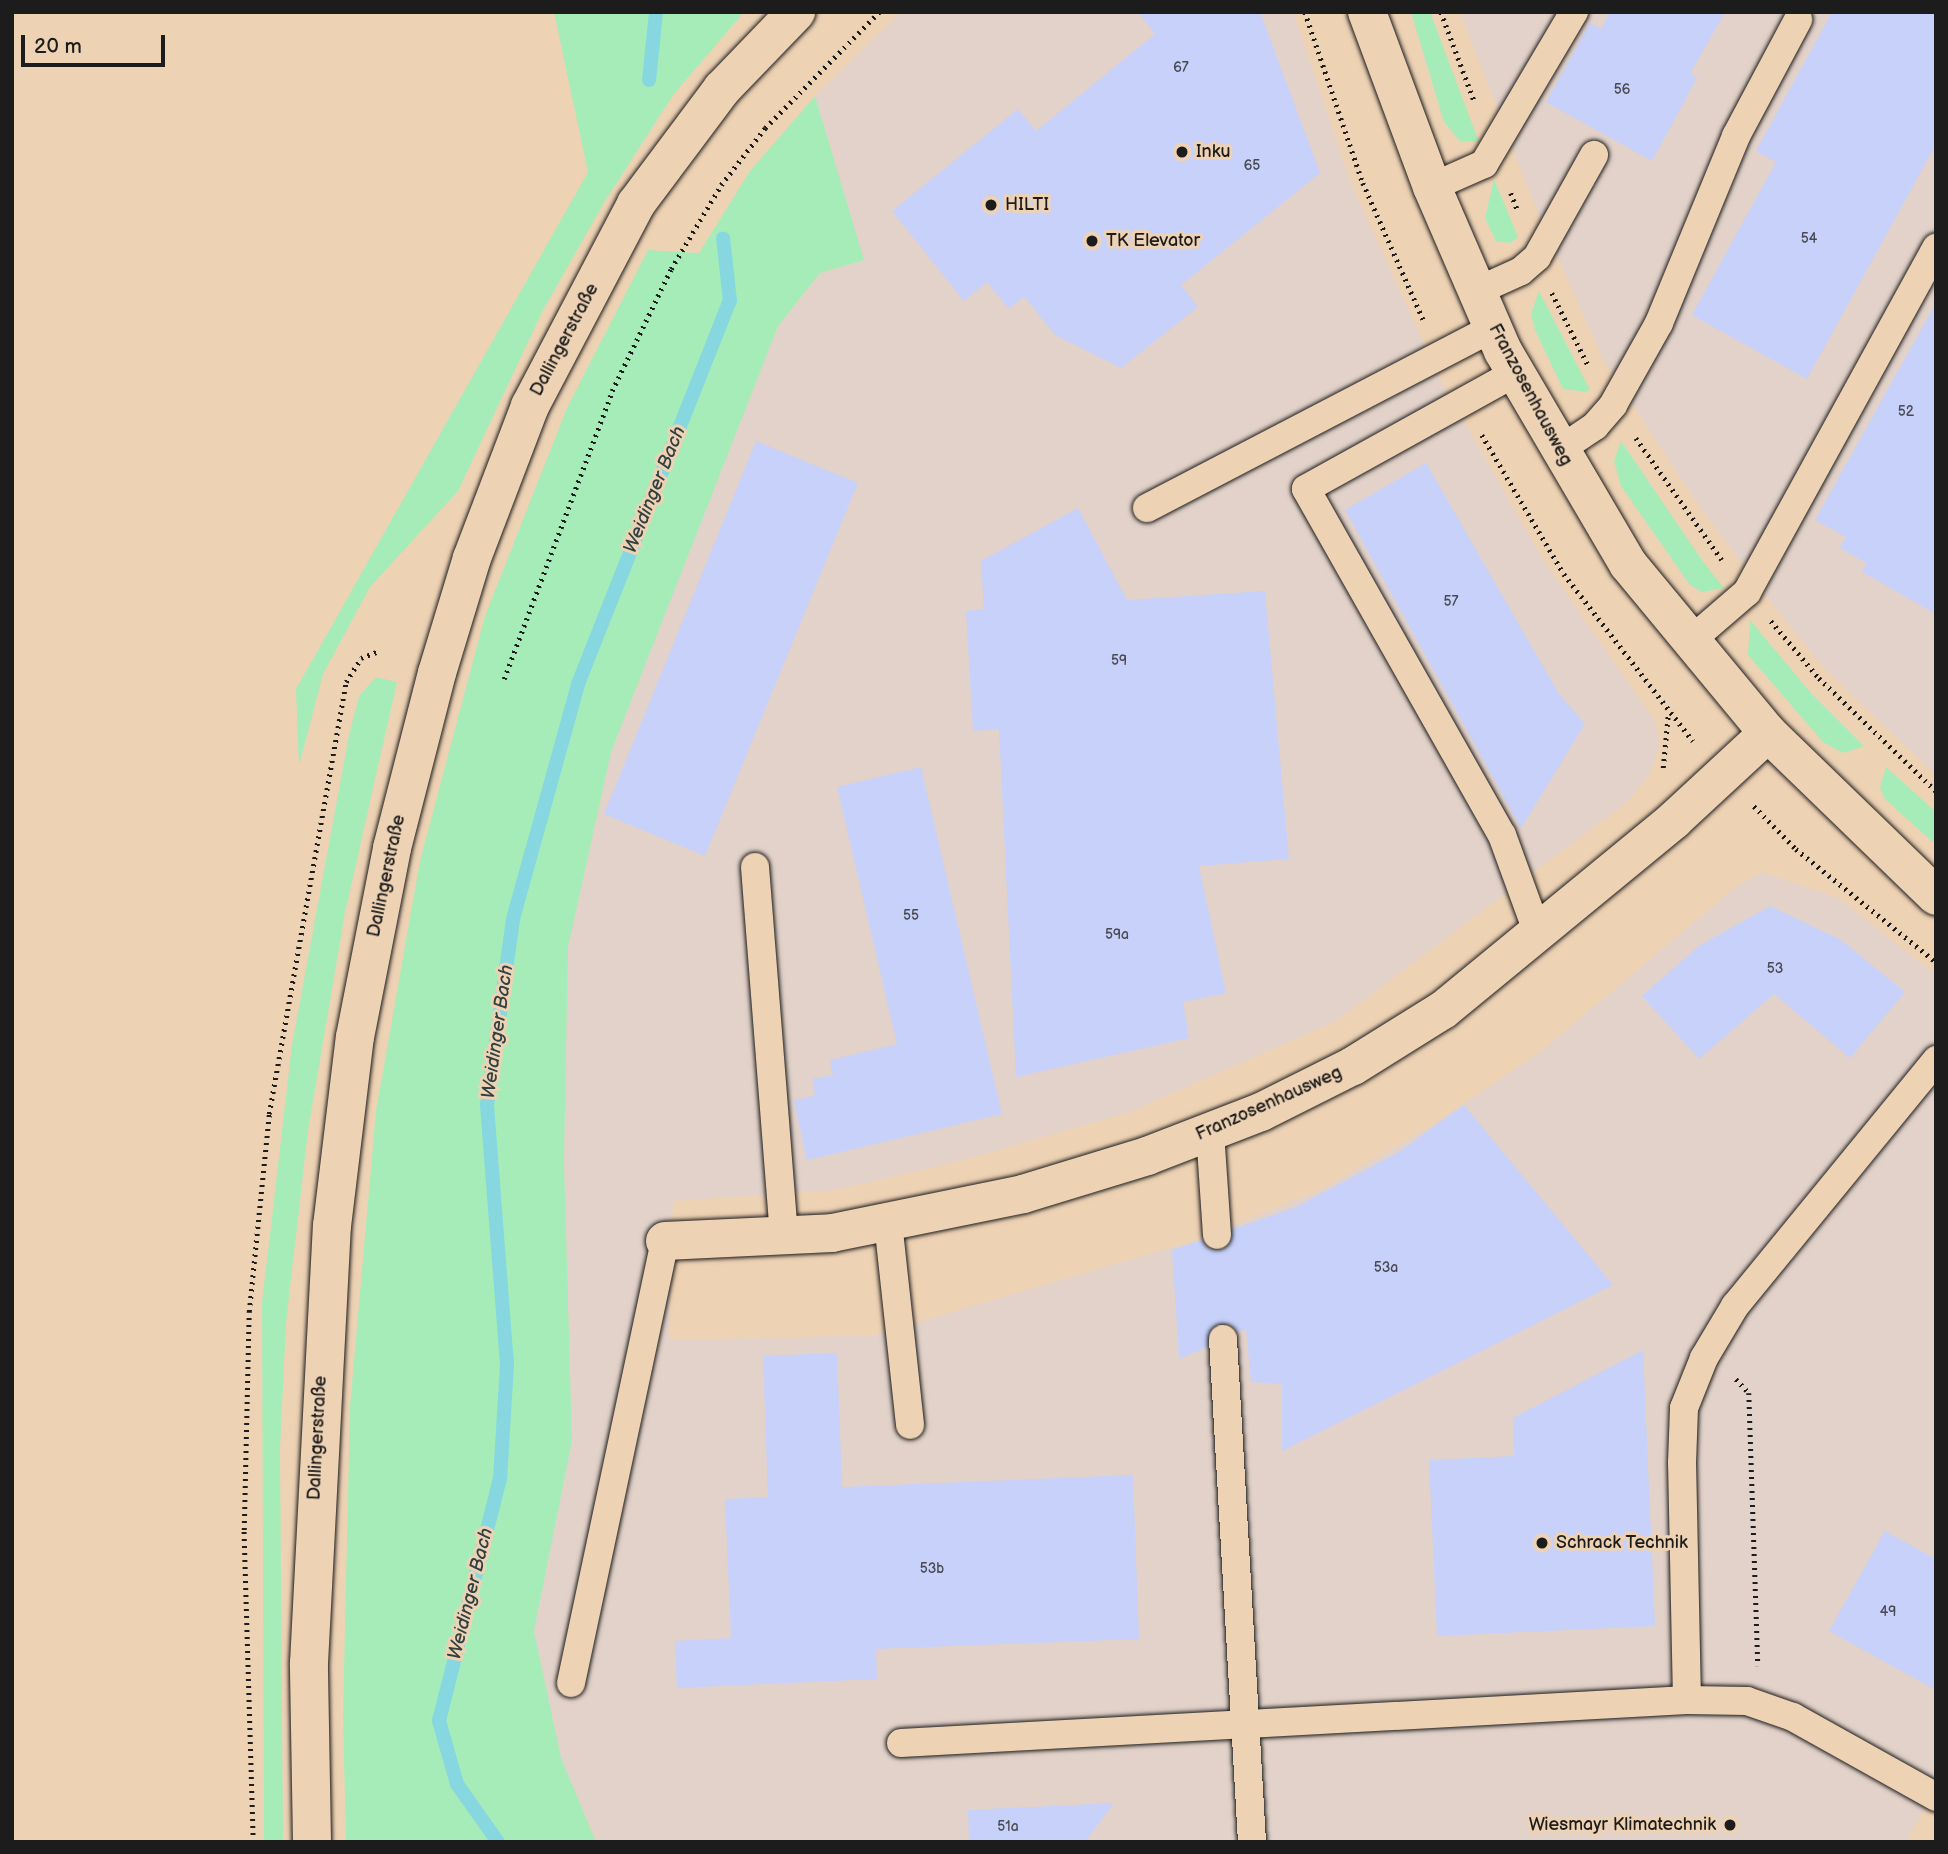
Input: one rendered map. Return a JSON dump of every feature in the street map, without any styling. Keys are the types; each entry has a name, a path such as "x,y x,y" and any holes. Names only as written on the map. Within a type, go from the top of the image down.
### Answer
{"street":[{"name":"Dallingerstraße","path":"312,1842 309,1649 332,1226 355,1037 392,848 436,673 472,558 530,406 636,204 722,89 796,12"},
{"name":"Franzosenhausweg","path":"1367,12 1432,187 1493,328 1558,451 1628,564 1688,643 1768,733 1936,896"},
{"name":"Franzosenhausweg","path":"665,1241 784,1235 888,1222 1023,1194 1210,1132 1353,1066 1443,1010 1538,934 1768,733"}],"lane":[{"path":"1432,187 1484,164 1574,12"},
{"path":"1558,451 1595,426 1613,405 1659,323 1736,136 1798,20"},
{"path":"1477,291 1521,271 1536,257 1594,156"},
{"path":"1688,643 1746,592 1936,248"},
{"path":"1147,508 1493,328"},
{"path":"1515,373 1306,489 1502,835 1538,934"},
{"path":"755,867 784,1235"},
{"path":"1687,1699 1684,1408 1709,1350 1735,1306 1936,1059"},
{"path":"1210,1132 1217,1235"},
{"path":"888,1222 910,1425"},
{"path":"571,1683 665,1241"},
{"path":"1223,1339 1252,1842"},
{"path":"901,1744 1687,1699 1759,1705 1793,1717 1936,1797"}],"path":[{"path":"504,679 612,391 671,269 721,185 765,128 878,12"},
{"path":"1441,12 1536,257 1566,326 1613,405 1746,592 1819,678 1936,791"},
{"path":"253,1842 244,1530 248,1312 266,1140 346,682 361,658 379,651"},
{"path":"1660,776 1667,754 1668,715"},
{"path":"1709,1350 1749,1393 1759,1705"}],"shaded area":[{"path":"901,12 1293,12 1352,186 1441,381 1545,563 1655,721 1660,744 1648,777 1626,803 1336,1021 1130,1112 956,1162 836,1190 673,1201 669,1340 873,1335 1197,1240 1319,1190 1424,1130 1540,1052 1738,885 1763,872 1838,898 1936,975 1936,1789 1906,1842 596,1842 561,1758 534,1631 572,1441 564,1161 568,947 611,752 778,326 821,273 864,260 815,96"},
{"path":"1460,12 1936,12 1936,775 1824,668 1765,595 1695,500 1603,359 1533,201"}],"green space":[{"path":"554,12 744,12 673,95 605,201 543,310 458,491 370,587 323,674 299,766 296,689 588,172"},
{"path":"1411,12 1430,12 1479,142 1460,141 1444,122"},
{"path":"815,96 864,260 820,273 778,326 611,752 568,947 564,1161 572,1441 534,1631 561,1758 596,1842 346,1842 343,1716 350,1406 376,1111 420,861 485,616 567,408 648,250 699,253 750,171"},
{"path":"1494,179 1518,237 1510,243 1496,241 1485,218"},
{"path":"1539,291 1590,390 1586,392 1563,389 1535,330 1531,314"},
{"path":"1621,441 1724,588 1702,592 1690,585 1621,486 1614,461"},
{"path":"1750,620 1811,693 1864,746 1843,753 1823,742 1748,655"},
{"path":"376,677 397,682 345,913 308,1130 286,1323 280,1449 283,1842 264,1842 262,1303 292,1045 349,735 359,696"},
{"path":"1886,767 1936,812 1936,845 1885,799 1880,788"}],"building":[{"path":"1138,12 1260,12 1320,173 1181,285 1198,307 1121,368 1055,335 1024,296 1009,309 987,282 964,301 892,211 1018,109 1036,131 1155,34"},
{"path":"1610,12 1725,12 1690,74 1697,78 1652,161 1546,102 1590,23 1601,29"},
{"path":"1832,12 1936,12 1936,144 1807,379 1692,315 1776,162 1756,151"},
{"path":"1936,303 1936,614 1862,572 1867,563 1840,548 1846,537 1815,520"},
{"path":"756,441 858,483 705,856 604,814"},
{"path":"1426,463 1559,694 1585,724 1521,828 1345,510"},
{"path":"1078,508 1127,600 1265,591 1289,859 1199,866 1226,993 1183,1002 1189,1038 1016,1077 999,729 973,731 966,611 984,609 981,561"},
{"path":"921,767 1002,1114 807,1160 794,1101 815,1095 812,1079 833,1075 830,1060 897,1044 837,787"},
{"path":"1770,906 1841,940 1905,992 1850,1058 1774,994 1699,1059 1642,996 1699,946"},
{"path":"1464,1105 1613,1285 1282,1451 1282,1384 1251,1382 1246,1329 1238,1332 1230,1324 1214,1325 1207,1347 1179,1359 1172,1250 1202,1240 1210,1250 1226,1249 1233,1229 1296,1207 1397,1153"},
{"name":"Schrack Technik","path":"1643,1350 1655,1626 1437,1636 1429,1460 1514,1456 1513,1418"},
{"path":"837,1353 842,1487 1133,1475 1139,1639 876,1649 877,1679 677,1688 675,1641 731,1638 725,1499 768,1497 763,1356"},
{"path":"1885,1531 1936,1559 1936,1690 1829,1631"},
{"path":"1114,1803 1085,1842 969,1842 968,1810"}],"waterway":[{"name":"Weidinger Bach","path":"649,80 656,12"},
{"name":"Weidinger Bach","path":"498,1842 457,1784 439,1721 500,1479 507,1365 487,1105 513,919 578,684 730,301 723,238"}],"place":[{"name":"Inku","path":"1182,152"},
{"name":"HILTI","path":"991,205"},
{"name":"TK Elevator","path":"1092,241"},
{"name":"Schrack Technik","path":"1542,1543"},
{"name":"Wiesmayr Klimatechnik","path":"1730,1825"}]}
